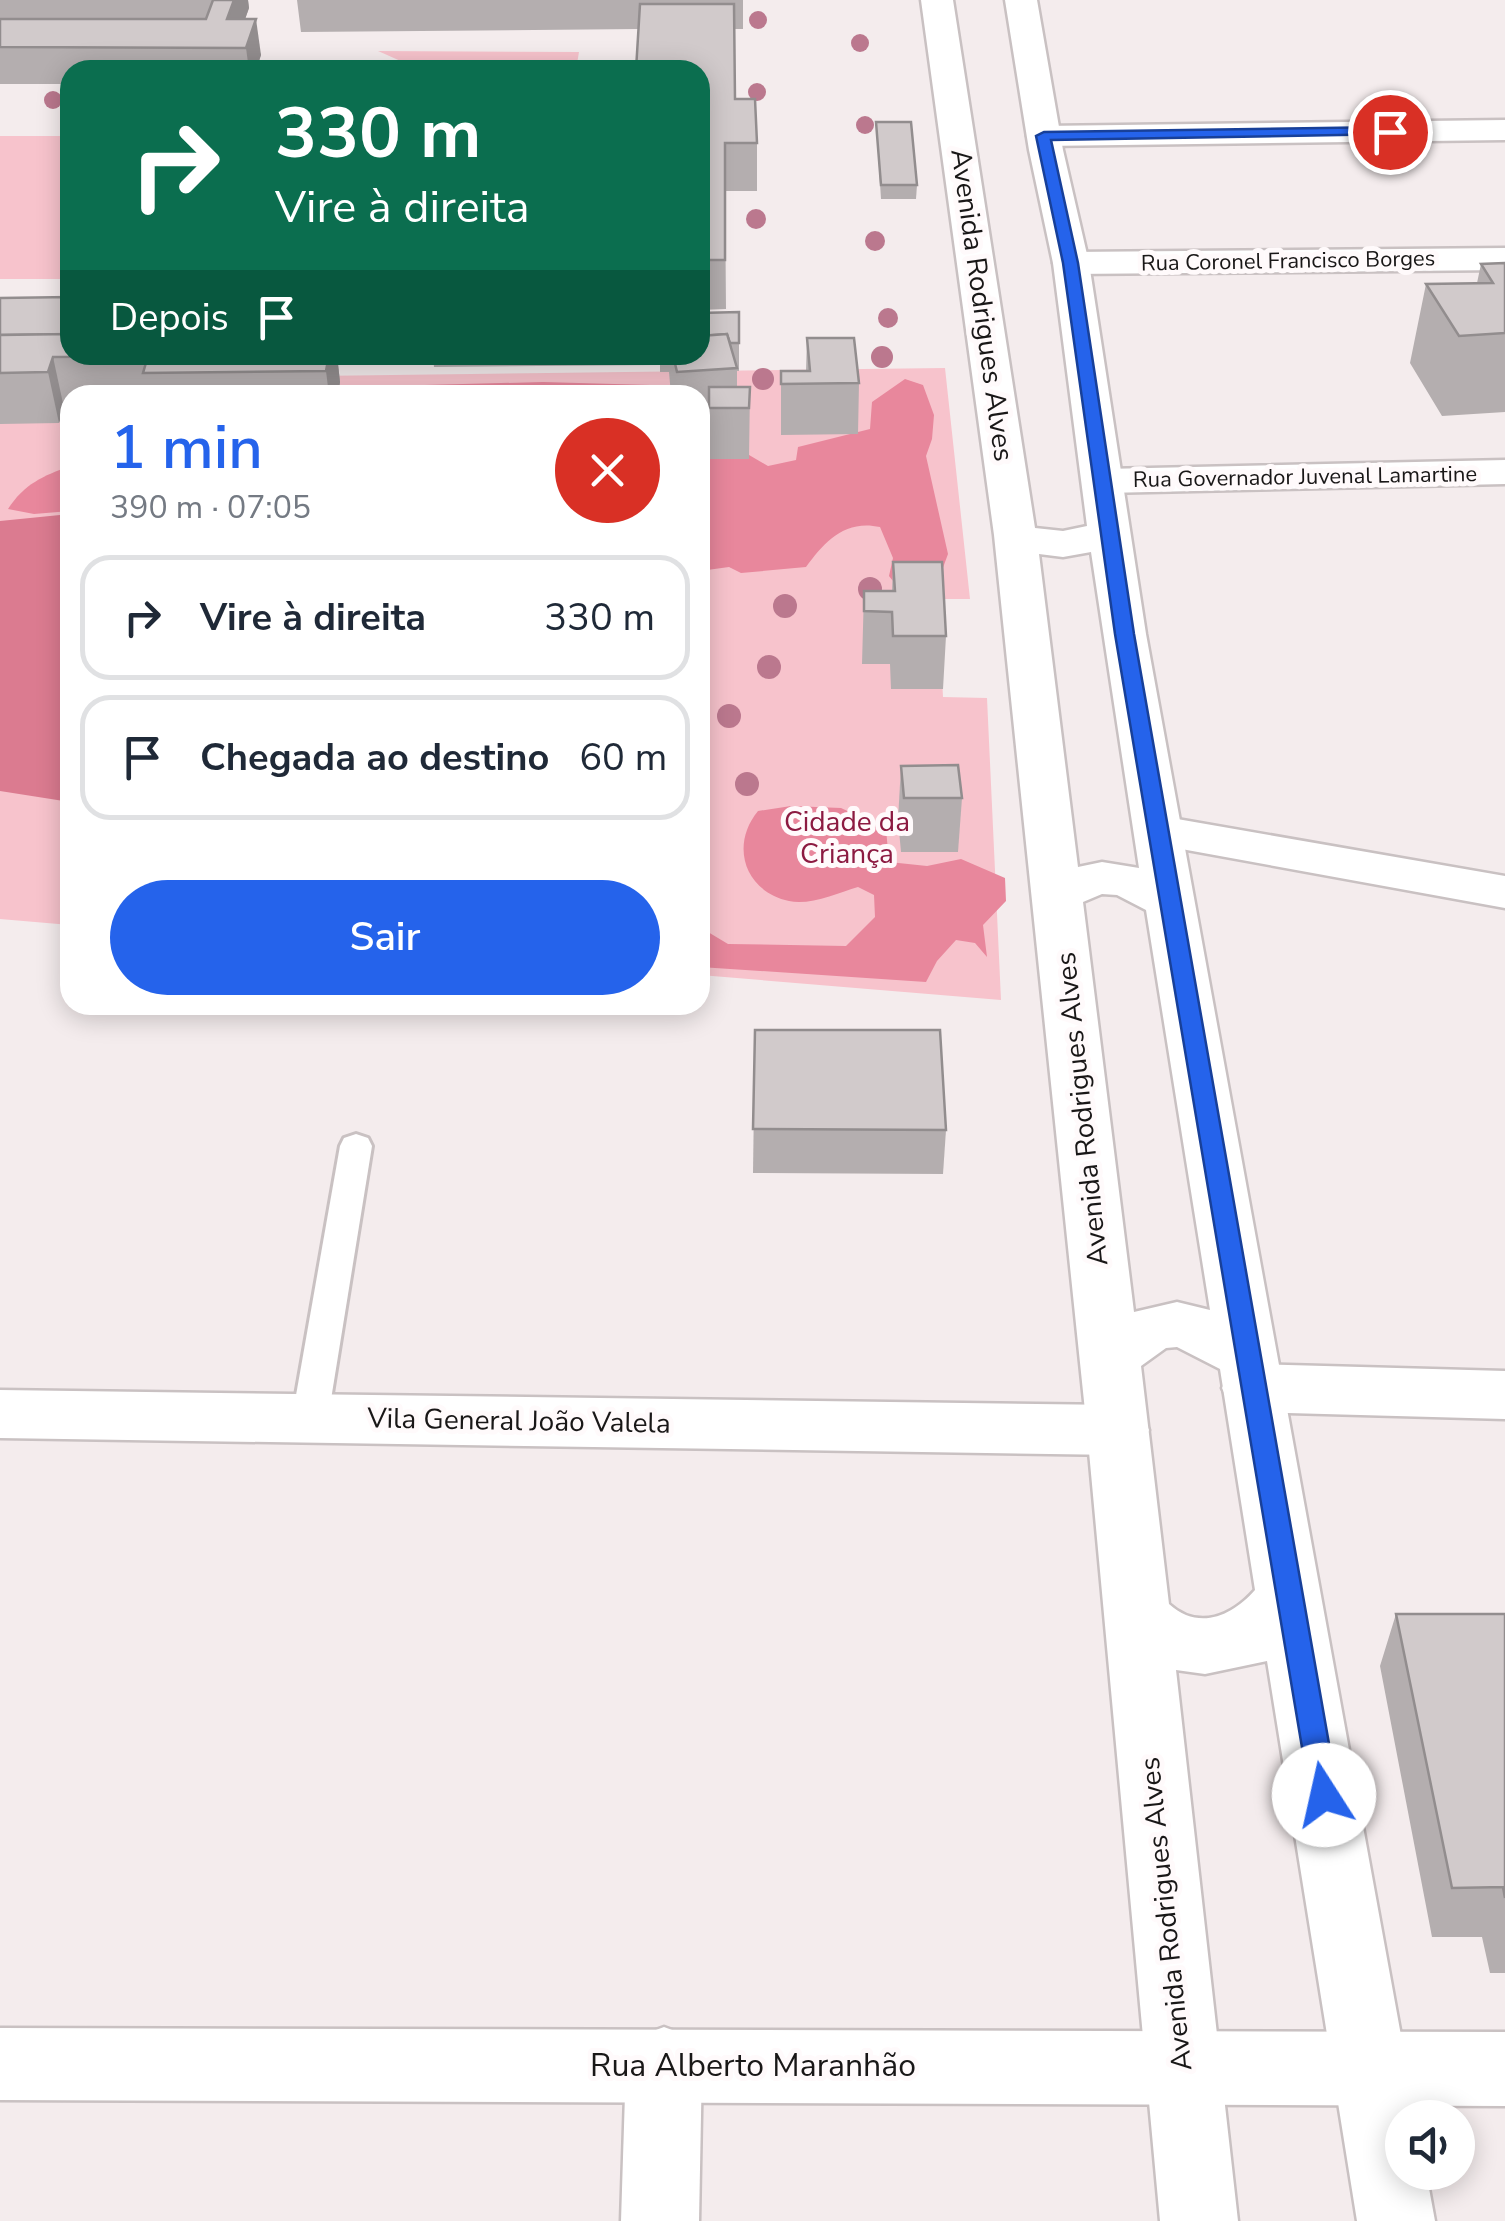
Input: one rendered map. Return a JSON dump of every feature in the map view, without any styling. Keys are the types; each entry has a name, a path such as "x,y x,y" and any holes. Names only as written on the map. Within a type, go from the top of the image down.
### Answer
{"main road":[{"name":"Avenida Rodrigues Alves","path":"948,2 1011,147 1071,263 1110,532 1249,1372 1396,2221"},
{"name":"Avenida Rodrigues Alves","path":"1010,2 1011,147 975,282 1016,535 1058,895 1200,2221"},
{"path":"1011,147 1505,130"},
{"name":"Rua Coronel Francisco Borges","path":"1071,263 1505,259"},
{"name":"Rua Governador Juvenal Lamartine","path":"1105,481 1505,472"},
{"path":"1016,535 1060,545 1093,540 1110,532"},
{"path":"1160,830 1505,892"},
{"path":"1058,895 1093,877 1144,885 1172,903"},
{"path":"1110,1357 1135,1334 1174,1322 1210,1332 1249,1372 1505,1395"},
{"name":"Vila General João Valela","path":"0,1414 1118,1430"},
{"path":"1134,1614 1162,1640 1205,1646 1256,1637 1289,1598"},
{"name":"Rua Alberto Maranhão","path":"0,2064 1505,2069"},
{"path":"660,2221 664,2064"}],"lane":[{"path":"310,1418 356,1146"}],"green space":[{"path":"378,51 579,52 578,60 398,60"},
{"path":"0,136 60,136 60,279 0,279"},
{"name":"Cidade da Criança","path":"945,368 970,599 938,599 943,697 987,698 1001,1000 710,976 710,385 60,385 60,924 0,919 0,380"},
{"path":"905,379 923,385 934,415 926,456 948,554 934,592 904,595 889,576 893,558 880,527 868,525 837,535 806,567 741,573 729,567 710,570 710,421 732,445 768,466 796,460 798,447 870,429 872,402"},
{"path":"543,382 650,385 426,385"},
{"path":"60,470 60,512 34,514 8,509 21,493"},
{"path":"791,806 841,808 886,829 889,862 927,866 961,859 1005,878 1006,901 983,925 987,957 975,943 956,940 937,961 926,982 710,968 710,933 728,944 846,946 875,917 874,895 858,887 805,902 789,901 761,888 746,865 744,852 749,824 758,811"}],"shaded area":[{"path":"60,515 60,800 0,791 0,521"}],"building":[{"path":"213,0 234,0 227,19 256,19 246,48 0,47 0,19 206,19"},
{"path":"640,4 734,4 735,99 755,99 757,143 725,143 725,260 710,260 710,60 637,60"},
{"path":"876,122 911,122 917,185 881,185"},
{"path":"1505,263 1505,333 1459,336 1426,284 1493,283 1481,264"},
{"path":"60,297 60,334 0,335 0,298"},
{"path":"739,312 739,343 730,343 727,334 710,335 710,313"},
{"path":"60,334 60,357 53,357 48,372 0,373 0,335"},
{"path":"727,334 737,368 677,372 675,365 710,365 710,335"},
{"path":"807,338 854,338 859,383 781,384 781,371 810,371"},
{"path":"145,365 327,365 326,371 143,373"},
{"path":"710,387 750,387 749,408 710,408"},
{"path":"893,562 942,562 946,636 893,636 892,612 864,611 864,591 895,591"},
{"path":"958,765 962,798 904,798 901,766"},
{"path":"755,1030 940,1030 946,1130 753,1129"},
{"path":"1396,1614 1505,1614 1505,1898 1503,1887 1452,1888"}],"route":[{"path":"1324,1795 1124,634 1071,263 1044,136 1390,132"}]}
